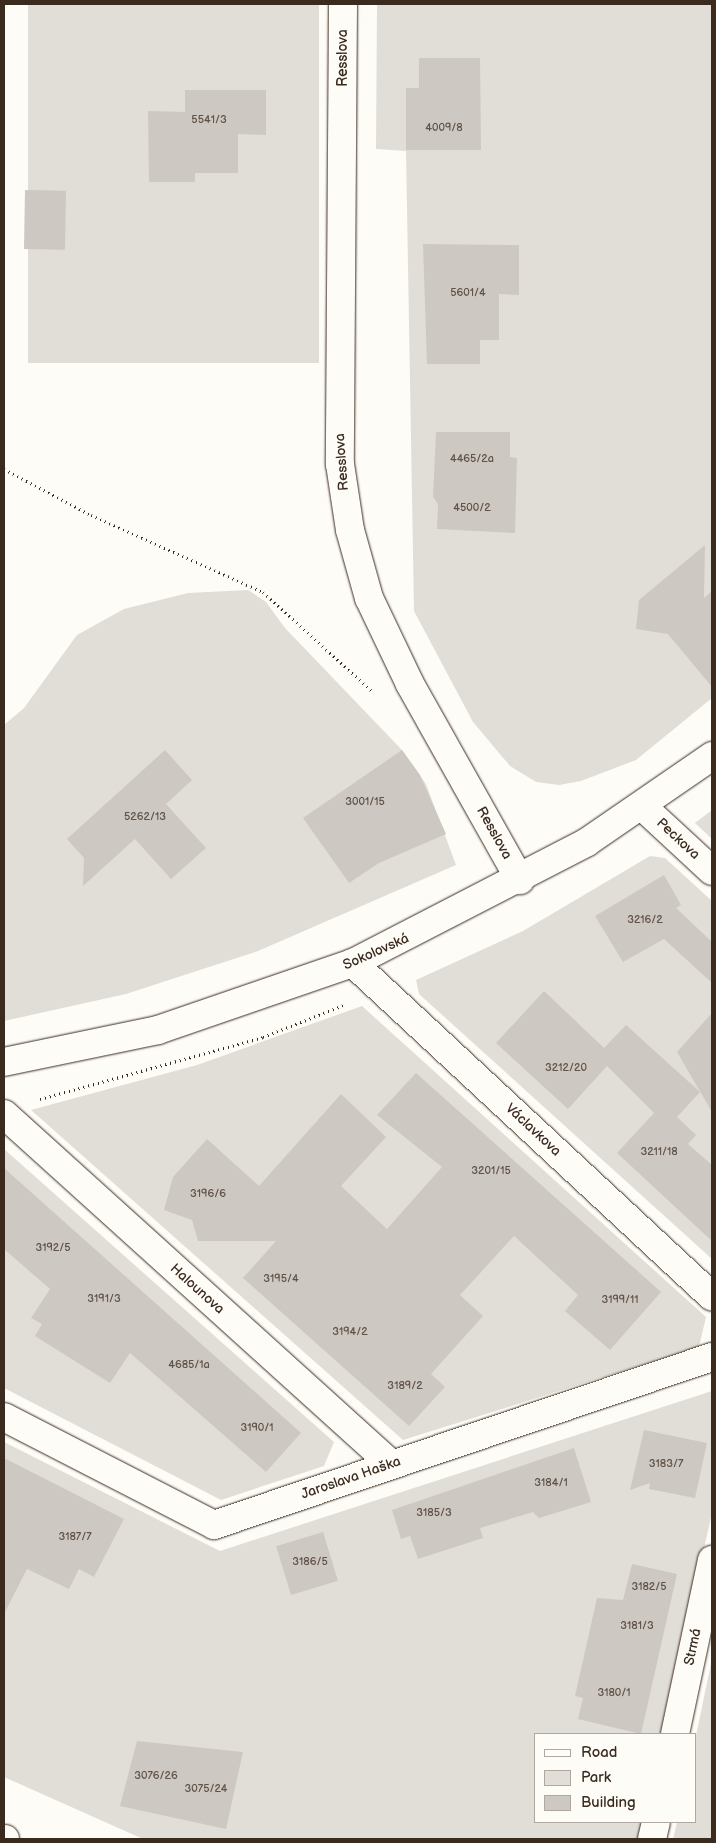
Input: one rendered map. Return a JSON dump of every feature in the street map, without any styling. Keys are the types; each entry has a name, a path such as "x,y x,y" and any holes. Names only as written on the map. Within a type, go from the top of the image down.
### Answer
{"street":[{"name":"Resslova","path":"343,4 340,464 350,530 369,598 410,684 520,880"},
{"name":"Sokolovská","path":"4,1062 158,1030 353,963 520,880 643,807 712,756"},
{"name":"Peckova","path":"643,807 712,871"},
{"name":"Václavkova","path":"353,963 712,1297"},
{"name":"Halounova","path":"4,1114 391,1464"},
{"name":"Jaroslava Haška","path":"4,1416 214,1525 712,1357"},
{"name":"Strmá","path":"675,1733 712,1560"},
{"path":"652,1839 656,1823"}],"path":[{"path":"4,469 91,515 263,592 381,699"}],"green space":[{"path":"28,4 319,4 319,363 28,363"},
{"path":"377,4 712,4 712,698 636,760 581,781 559,785 536,782 510,766 473,722 414,611 406,151 376,149"},
{"path":"248,590 266,602 285,628 402,750 426,784 456,865 258,951 126,994 4,1021 4,725 24,708 77,635 124,609 188,593"},
{"path":"712,810 712,839 695,823"},
{"path":"650,856 665,858 712,901 712,1259 419,994 416,980 523,931"},
{"path":"362,1006 706,1317 699,1347 403,1440 31,1110 197,1065"},
{"path":"4,1149 334,1442 324,1466 221,1500 4,1388"},
{"path":"712,1391 712,1513 662,1733 534,1733 534,1823 642,1823 638,1839 143,1839 4,1777 4,1442 220,1551"},
{"path":"712,1659 712,1839 673,1839 677,1823 696,1823 696,1735"}],"building":[{"path":"419,58 480,58 481,150 406,150 406,88 419,88"},
{"path":"185,90 266,90 266,135 238,134 238,173 195,173 195,182 149,182 148,111 185,112"},
{"path":"25,190 66,191 65,250 24,249"},
{"path":"423,244 519,245 519,295 499,294 499,340 480,340 480,364 427,364"},
{"path":"436,432 510,432 510,457 517,458 515,533 437,529 438,504 433,497"},
{"path":"705,545 704,598 712,591 712,687 668,634 636,629 639,600"},
{"path":"165,750 192,780 166,804 206,848 171,879 135,839 83,886 84,858 67,839"},
{"path":"402,750 420,775 446,834 379,863 349,883 303,818"},
{"path":"664,875 681,905 676,908 712,942 712,983 664,939 623,962 595,916"},
{"path":"544,991 604,1048 626,1025 700,1092 677,1117 696,1135 688,1144 712,1165 712,1241 617,1153 654,1113 607,1066 568,1109 496,1043"},
{"path":"712,1013 712,1112 677,1052"},
{"path":"416,1073 661,1292 610,1350 565,1311 578,1295 514,1236 460,1295 483,1316 431,1374 445,1387 409,1426 243,1278 276,1241 198,1241 192,1220 164,1210 173,1177 207,1139 259,1186 341,1094 386,1137 341,1186 387,1229 442,1167 377,1115"},
{"path":"4,1168 301,1433 266,1472 130,1353 110,1383 35,1336 42,1324 31,1318 50,1289 4,1249"},
{"path":"644,1430 707,1443 695,1498 649,1489 650,1483 630,1490"},
{"path":"574,1448 591,1502 539,1518 533,1512 480,1528 483,1538 418,1559 410,1536 401,1539 392,1510"},
{"path":"4,1458 124,1519 94,1577 79,1569 69,1589 27,1569 4,1614"},
{"path":"323,1532 338,1581 291,1595 276,1546"},
{"path":"632,1564 677,1574 641,1733 578,1719 583,1698 575,1696 597,1598 623,1600"},
{"path":"137,1741 243,1752 226,1829 120,1806"}]}
